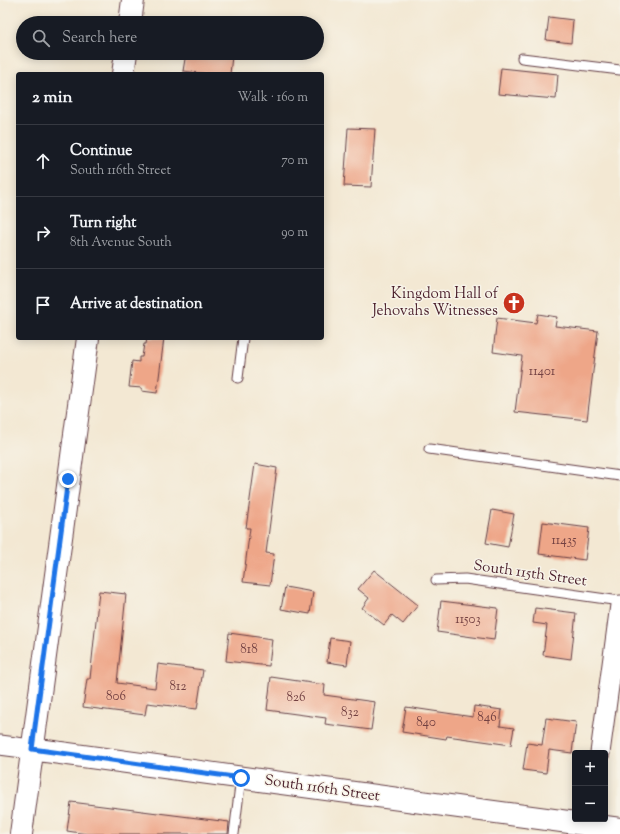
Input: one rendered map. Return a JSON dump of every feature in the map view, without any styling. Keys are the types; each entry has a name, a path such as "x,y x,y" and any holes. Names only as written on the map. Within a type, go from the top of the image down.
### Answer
{"street":[{"path":"131,16 133,0"},
{"path":"123,72 125,60"},
{"path":"21,834 88,340"},
{"path":"600,750 620,605"},
{"name":"South 116th Street","path":"0,745 620,829"}],"lane":[{"path":"522,58 620,70"},
{"path":"238,378 243,340"},
{"path":"429,449 620,476"},
{"name":"South 115th Street","path":"436,580 465,579 620,600"},
{"path":"234,834 241,778"}],"building":[{"path":"549,17 573,20 571,43 546,40"},
{"path":"185,60 232,60 230,72 183,71"},
{"path":"501,68 558,74 556,99 498,94"},
{"path":"348,128 375,129 371,187 344,186"},
{"path":"538,314 557,317 555,326 598,331 587,420 515,412 522,356 493,352 497,318 536,323"},
{"path":"147,340 164,340 157,393 142,391 142,388 129,387 132,361 139,362 139,357 142,357 144,344 146,344"},
{"path":"255,464 277,468 266,553 274,554 270,585 243,582 250,528 246,528"},
{"path":"492,510 514,514 508,547 486,543"},
{"path":"543,522 589,528 585,560 539,554"},
{"path":"374,570 418,605 403,624 392,615 384,625 362,608 369,598 358,589"},
{"path":"285,587 313,592 310,614 281,609"},
{"path":"99,591 126,594 117,683 155,688 158,664 203,670 197,709 147,703 145,715 83,707 87,679 90,679"},
{"path":"441,601 498,608 494,640 437,632"},
{"path":"535,608 576,613 571,659 543,655 547,625 533,623"},
{"path":"229,633 272,639 269,666 226,661"},
{"path":"330,638 350,641 347,665 327,662"},
{"path":"271,677 325,685 324,695 375,702 371,730 325,724 326,718 267,710"},
{"path":"474,706 502,710 500,726 514,728 511,745 447,736 446,739 402,732 406,707 473,717"},
{"path":"546,718 576,722 572,753 549,750 546,773 523,770 527,743 542,745"},
{"path":"71,802 229,822 228,834 87,834 67,831"}],"place":[{"name":"Kingdom Hall of Jehovahs Witnesses","path":"514,303"}],"route":[{"path":"68,479 32,749 241,778"}]}
